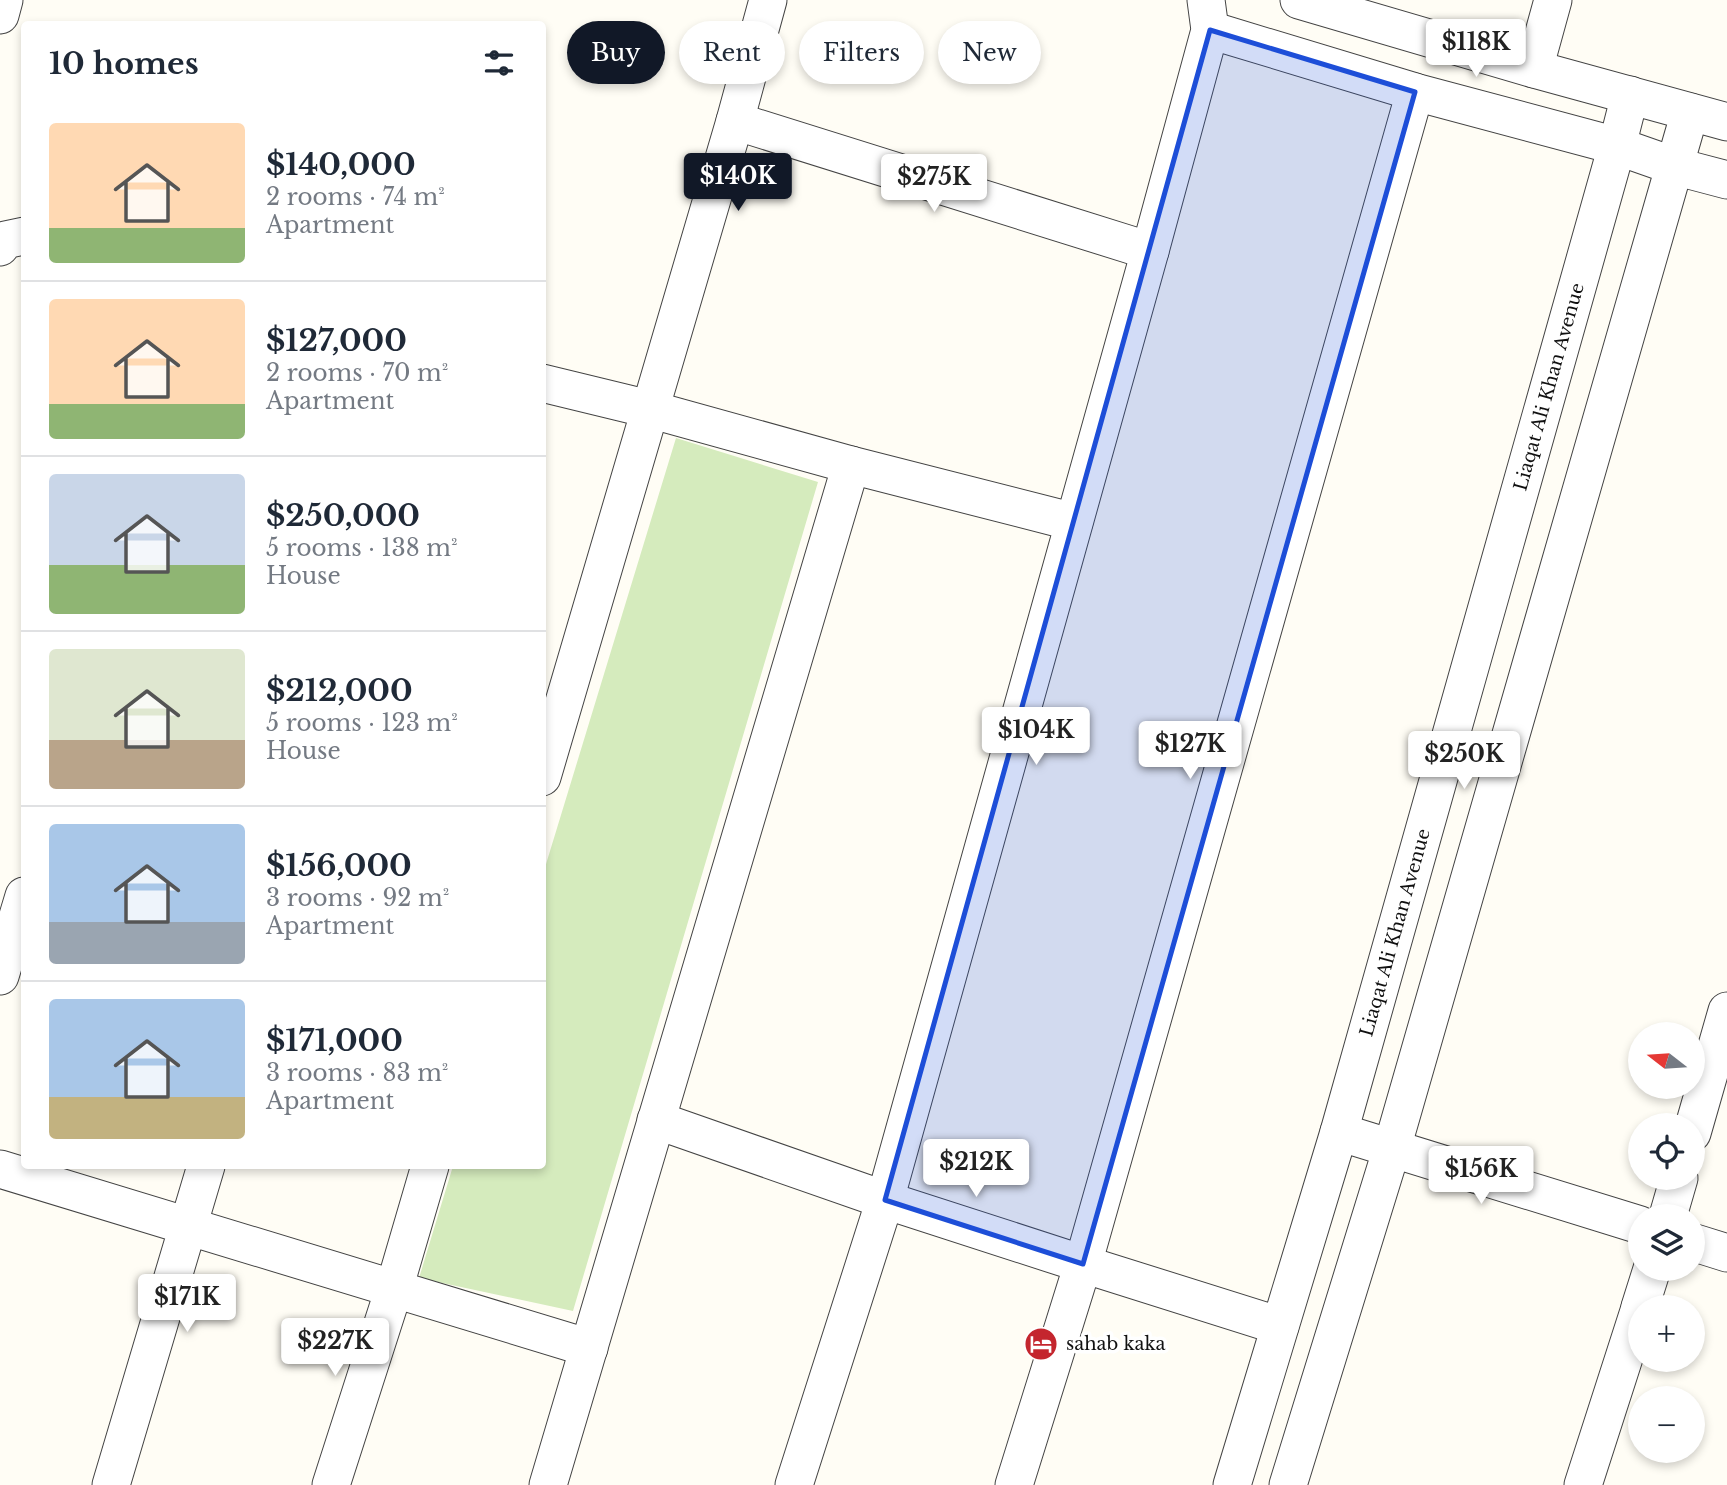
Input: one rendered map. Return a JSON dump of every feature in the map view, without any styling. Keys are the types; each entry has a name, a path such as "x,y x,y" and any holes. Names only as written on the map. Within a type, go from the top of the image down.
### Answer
{"street":[{"path":"0,15 5,0"},
{"path":"546,763 735,121 768,0"},
{"path":"1299,0 1727,122"},
{"path":"1534,69 1553,0"},
{"path":"794,1485 885,1199 1150,251 1208,15 1415,92 1618,146 1674,166 1727,180"},
{"path":"1014,1485 1083,1265 1415,92"},
{"name":"Liaqat Ali Khan Avenue","path":"1232,1485 1339,1132 1618,146 1630,95"},
{"path":"1288,1485 1392,1148 1690,112"},
{"path":"735,121 1150,251"},
{"path":"0,247 5,240 21,237"},
{"path":"546,384 1074,522"},
{"path":"548,1485 851,465"},
{"path":"10,963 21,910"},
{"path":"1698,1113 1727,1011"},
{"path":"656,1120 1083,1265 1280,1326"},
{"path":"1339,1132 1628,1221"},
{"path":"0,1169 589,1348"},
{"path":"111,1485 205,1169"},
{"path":"331,1485 429,1169"},
{"path":"1705,1246 1727,1252"},
{"path":"1583,1485 1628,1345"}],"highlighted area":[{"path":"1210,30 1415,92 1083,1264 885,1200"}],"green space":[{"path":"676,438 818,482 573,1311 419,1278 452,1169 546,1169 546,864"}],"place":[{"name":"sahab kaka","path":"1041,1344"}]}
